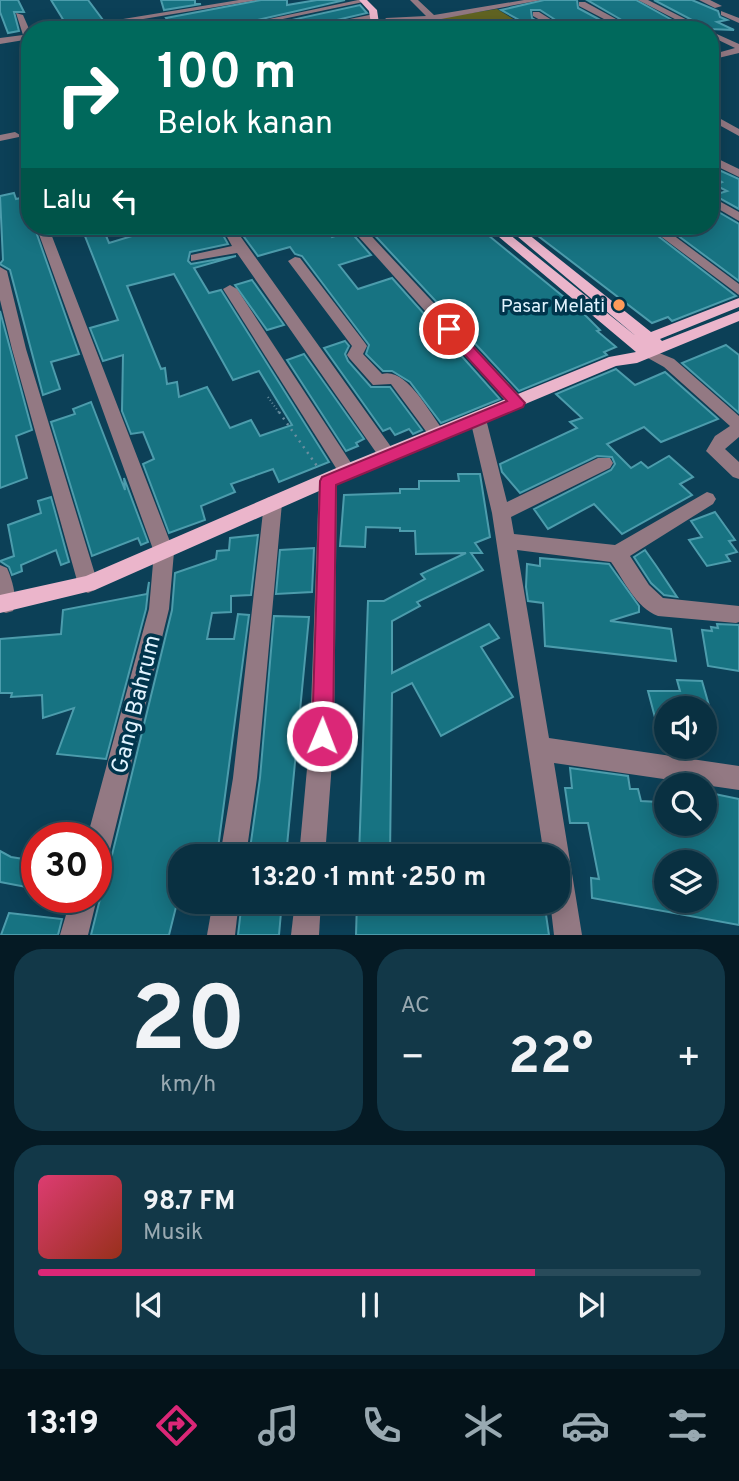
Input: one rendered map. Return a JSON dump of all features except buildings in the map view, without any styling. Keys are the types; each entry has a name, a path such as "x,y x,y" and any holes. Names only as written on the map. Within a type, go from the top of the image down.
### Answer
{"main road":[{"path":"374,0 381,6 385,21"},
{"path":"364,1 373,13 375,21"},
{"path":"504,235 649,345"},
{"path":"521,235 649,345"},
{"path":"3,604 88,584 273,503 614,361 739,302"},
{"path":"649,345 739,316"}],"street":[{"path":"182,0 185,11"},
{"path":"130,21 254,0"},
{"path":"412,21 537,0"},
{"path":"642,0 685,21"},
{"path":"703,0 718,6"},
{"path":"264,21 364,1"},
{"path":"419,2 432,18"},
{"path":"582,4 615,21"},
{"path":"147,7 159,15"},
{"path":"738,20 723,14 739,10"},
{"path":"333,18 373,13"},
{"path":"339,21 373,13"},
{"path":"536,13 549,21"},
{"path":"19,15 22,21"},
{"path":"0,40 21,37"},
{"path":"719,39 737,51"},
{"path":"719,56 737,51"},
{"path":"719,121 739,133"},
{"path":"0,138 15,135"},
{"path":"719,163 739,174"},
{"path":"719,205 739,217"},
{"path":"45,235 164,552"},
{"path":"232,235 388,456"},
{"path":"363,235 517,403"},
{"path":"665,235 739,291"},
{"path":"196,258 240,248"},
{"path":"295,261 360,346 355,355 374,379 379,382 391,377 397,380 437,434"},
{"path":"0,271 19,349 88,584"},
{"path":"230,289 337,476 313,844"},
{"path":"649,345 739,426 721,441 715,451 739,472"},
{"path":"478,419 501,513 554,844"},
{"path":"501,513 604,463"},
{"path":"506,541 617,554 707,499"},
{"path":"235,844 245,778 273,503"},
{"name":"Gang Bahrum","path":"104,822 159,609 164,552"},
{"path":"617,554 650,601 658,607 736,614"},
{"path":"0,574 3,604"},
{"path":"541,749 739,778"},
{"path":"74,935 80,913"},
{"path":"221,935 224,914"},
{"path":"305,935 307,914"},
{"path":"565,914 568,935"}],"path":[{"path":"268,397 337,476"}],"shaded area":[{"path":"497,9 516,21 433,21"}],"place":[{"name":"Pasar Melati","path":"619,305"}],"route":[{"path":"322,736 328,481 517,403 449,329"}]}
